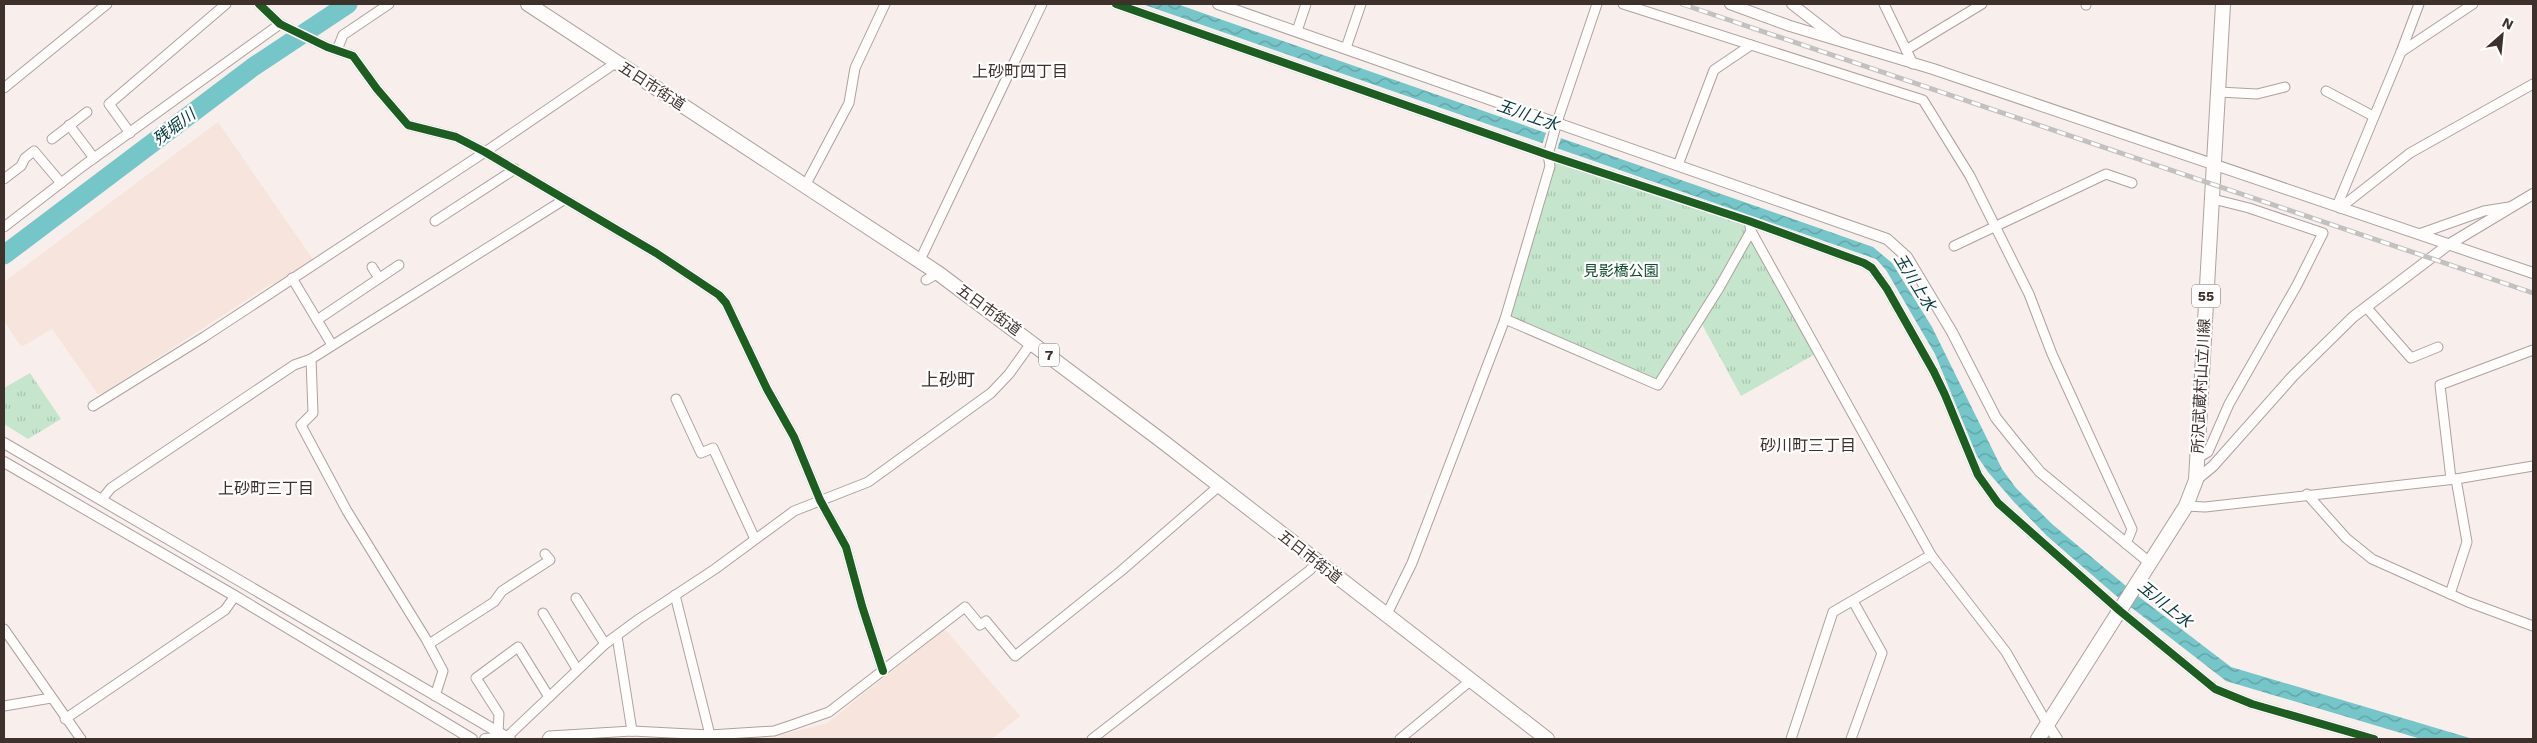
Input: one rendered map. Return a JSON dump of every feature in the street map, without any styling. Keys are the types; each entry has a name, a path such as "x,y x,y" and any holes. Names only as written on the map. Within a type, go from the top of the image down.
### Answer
{"main road":[{"name":"五日市街道","path":"528,4 920,260 932,277 1032,342 1547,739"},
{"name":"所沢武蔵村山立川線","path":"2147,569 2186,506 2196,480 2223,4"},
{"name":"55","path":"2038,739 2147,569"}],"street":[{"path":"4,88 107,4"},
{"path":"130,133 109,104 226,4"},
{"path":"259,4 284,26 353,56 377,89 408,126 456,137 485,152 656,253 719,295 726,303 767,389 794,437 820,500 846,547 862,606 883,671"},
{"path":"338,50 342,35 389,4"},
{"path":"804,186 849,103 855,68 885,4"},
{"path":"920,260 1042,4"},
{"path":"1116,4 1855,258 1872,268 1887,289 1946,395 1972,463 1987,490 2215,689 2252,704 2374,739"},
{"path":"1218,4 1230,6 1557,125 1874,233 1896,246 1907,257 1952,332 2001,424 2040,472 2126,544 2147,569"},
{"path":"1297,31 1306,4"},
{"path":"1346,48 1361,4"},
{"path":"1386,616 1412,563 1506,319 1550,166 1549,152 1597,4"},
{"path":"1623,4 1923,100 1970,176 2029,294 2052,354 2132,529 2126,544"},
{"path":"1730,4 1790,26 1913,64 2533,273"},
{"path":"1792,4 1837,39"},
{"path":"1884,4 1913,64"},
{"path":"1906,50 1982,4"},
{"path":"2338,207 2373,116 2401,52 2418,4"},
{"path":"2401,52 2473,4"},
{"path":"4,228 94,158 284,26"},
{"path":"1678,165 1714,70 1751,44"},
{"path":"93,406 485,152 617,62"},
{"path":"2338,207 2410,153 2533,84"},
{"path":"2218,92 2257,94 2285,87"},
{"path":"2326,91 2373,116"},
{"path":"52,139 87,112"},
{"path":"69,125 94,158"},
{"path":"4,179 21,166 25,158 34,151 61,183"},
{"path":"435,221 515,169"},
{"path":"1954,246 1996,228 2106,174 2132,183"},
{"path":"2196,480 2213,466 2315,353 2366,307 2448,244 2533,194"},
{"path":"102,499 111,488 294,365 311,359 565,199"},
{"path":"2198,458 2208,452 2229,404 2323,233 2249,208 2213,199"},
{"path":"2419,234 2484,211 2512,207"},
{"path":"1749,221 1751,231 1931,555 2006,652 2057,739"},
{"path":"1506,319 1658,385 1719,288 1751,231"},
{"path":"317,320 399,265"},
{"path":"372,267 379,278"},
{"path":"292,278 332,346"},
{"path":"2366,307 2411,358 2438,347"},
{"path":"485,739 505,736 605,644 794,511 868,482 991,393 1032,342"},
{"path":"2450,594 2467,542 2454,479 2440,385 2533,350"},
{"path":"311,359 313,413 301,425 352,519 429,644 442,671 435,696"},
{"path":"676,399 701,453 713,448 755,539"},
{"path":"4,443 505,736"},
{"path":"4,462 235,596 472,739"},
{"path":"2186,506 2205,507 2307,494 2454,479 2533,466"},
{"path":"546,739 549,736 632,732 776,735 829,712 964,607 980,625 986,621 1014,656 1121,570 1220,486"},
{"path":"73,502 84,503 89,498 90,492"},
{"path":"2307,494 2346,538 2372,559 2450,594 2533,626"},
{"path":"429,644 494,602 502,591 550,560 545,554"},
{"path":"1791,739 1832,614 1931,555"},
{"path":"1092,739 1310,570 1316,562"},
{"path":"675,594 710,735"},
{"path":"65,719 225,610 235,596"},
{"path":"576,598 605,644"},
{"path":"1851,739 1882,653 1853,601"},
{"path":"543,613 577,669"},
{"path":"4,630 65,719 81,739"},
{"path":"616,636 632,732"},
{"path":"505,736 499,714 476,678 518,647 549,697"},
{"path":"1400,739 1470,681"},
{"path":"4,706 51,698"}],"shaded area":[{"path":"218,122 312,258 311,261 275,284 271,284 103,393 98,394 52,329 23,346 20,345 4,321 4,282"},
{"path":"945,629 1020,716 992,739 779,739 781,735 827,723"}],"green space":[{"name":"見影橋公園","path":"1553,153 1746,224 1817,353 1741,396 1698,317 1656,380 1510,319"},
{"path":"30,373 61,419 28,439 4,424 4,388"}],"water":[{"path":"1142,4 1177,4 1873,247 1892,263 1932,327 2002,469 2016,488 2052,524 2138,596 2231,667 2473,739 2421,739 2226,681 2114,594 2047,536 1988,472 1977,456 1935,354 1886,270 1876,259"}],"pier":[{"path":"1547,130 1562,135 1557,150 1542,145"}],"waterway":[{"name":"残堀川","path":"4,255 253,67 348,4"}],"railway":[{"path":"1682,4 2533,293"}],"cycle path":[{"path":"259,4 280,24 327,47 353,56 377,89 408,125 456,137 485,152 656,253 719,295 726,303 767,389 794,437 820,500 846,547 862,606 883,671"},
{"path":"1116,4 1548,155 1749,221 1864,263 1872,268 1887,289 1934,372 1978,475 1998,503 2120,611 2215,689 2252,704 2374,739"}],"district":[{"name":"上砂町四丁目","path":"1020,71"},
{"name":"上砂町","path":"948,379"},
{"name":"砂川町三丁目","path":"1808,445"},
{"name":"上砂町三丁目","path":"266,488"}],"water label":[{"name":"玉川上水","path":"1528,115"},
{"name":"玉川上水","path":"1915,282"},
{"name":"玉川上水","path":"2165,604"}]}
